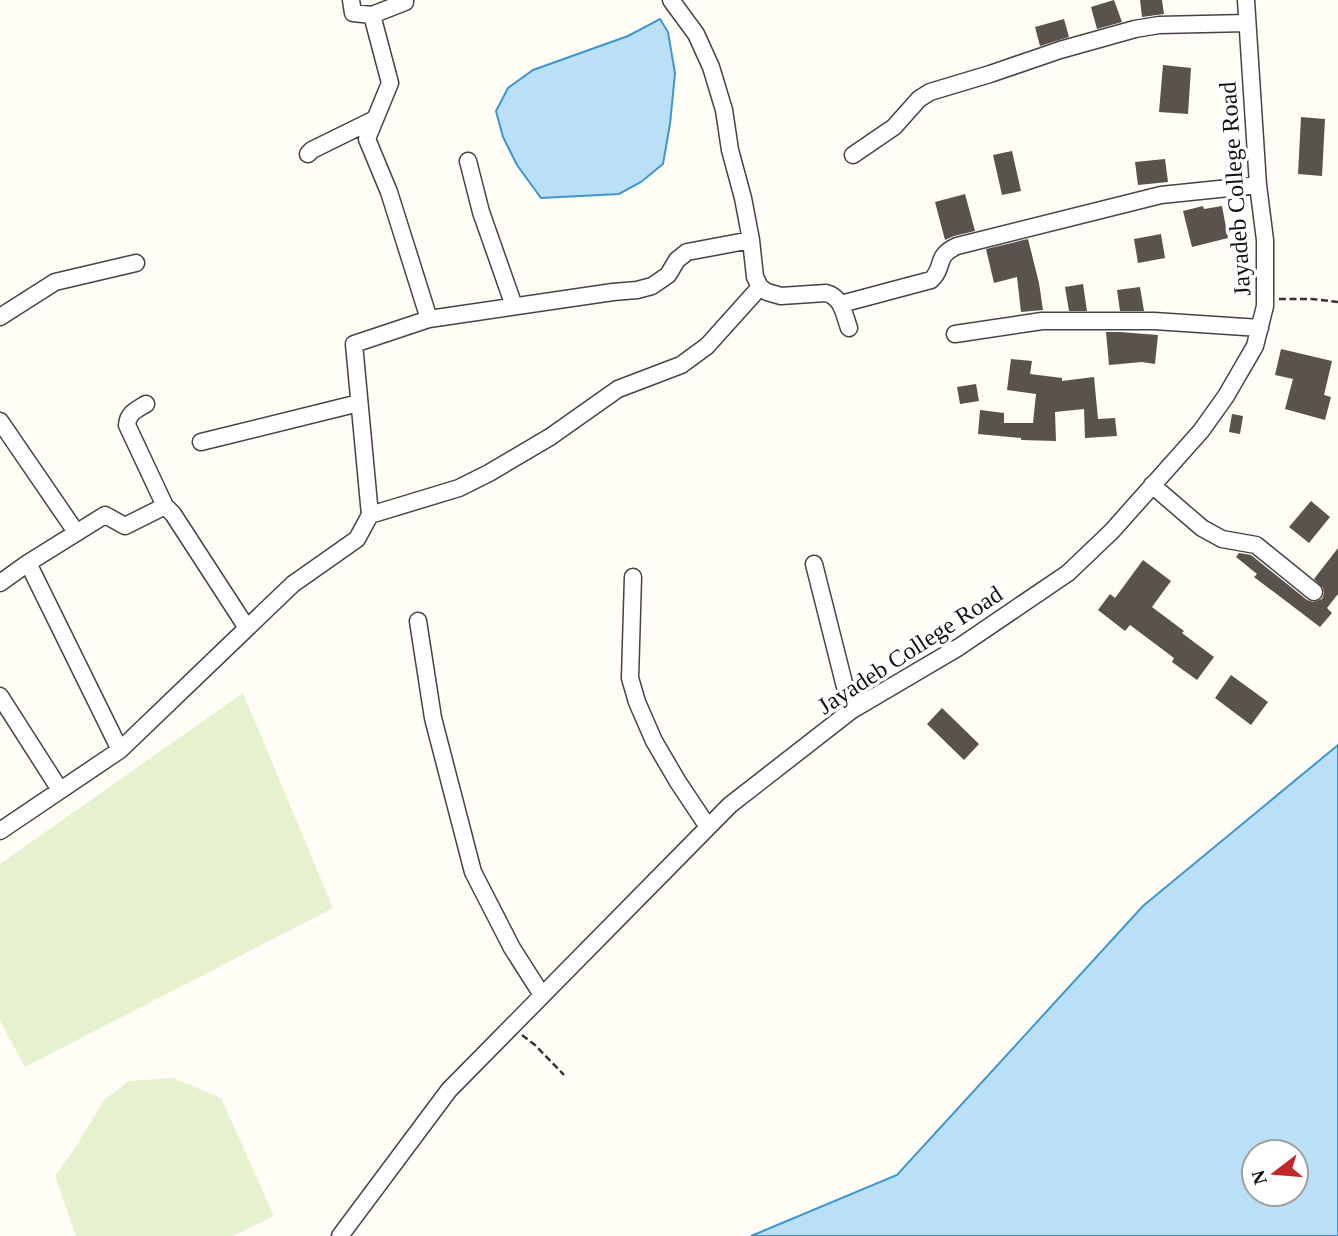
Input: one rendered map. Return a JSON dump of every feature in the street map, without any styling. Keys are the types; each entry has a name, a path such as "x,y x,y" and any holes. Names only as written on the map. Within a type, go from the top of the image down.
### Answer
{"street":[{"path":"351,0 353,13 372,15 405,0"},
{"path":"671,0 696,34 711,67 724,110 730,150 751,240 755,276 760,287 766,292 781,296 826,293 833,295 841,304 849,328"},
{"name":"Jayadeb College Road","path":"340,1236 449,1090 730,805 852,709 959,647 1068,573 1111,531 1201,431 1226,396 1255,346 1265,299 1265,240 1258,185 1246,0"},
{"path":"372,15 390,83 367,139 389,192 429,319"},
{"path":"853,155 894,127 919,99 930,92 1135,29 1159,25 1247,23"},
{"path":"309,154 312,150 375,119"},
{"path":"468,161 481,212 514,306"},
{"path":"841,304 931,280 937,273 940,259 957,246 1161,195 1258,185"},
{"path":"0,831 120,750 293,584 357,540 370,515 354,344 429,319 637,290 652,286 668,275 677,260 687,252 751,240"},
{"path":"0,317 55,282 136,263"},
{"path":"370,515 458,488 550,437 618,389 681,365 706,346 760,287"},
{"path":"955,334 1042,321 1154,321 1260,328"},
{"path":"201,442 359,403"},
{"path":"146,404 132,413 127,425 165,506 173,514 247,628"},
{"path":"0,421 76,532"},
{"path":"1152,485 1202,528 1222,539 1256,545 1314,593"},
{"path":"0,583 106,515 125,526 165,506"},
{"path":"28,563 120,750"},
{"path":"814,564 852,709"},
{"path":"633,577 630,678 637,702 654,741 708,827"},
{"path":"418,621 433,718 474,872 512,948 542,995"},
{"path":"0,696 60,790"}],"path":[{"path":"1265,299 1338,302"},
{"path":"511,1027 535,1045 564,1074"}],"green space":[{"path":"243,693 333,908 25,1067 0,1021 0,864"},
{"path":"173,1078 221,1098 274,1216 233,1236 76,1236 55,1176 105,1099 129,1081"}],"water":[{"path":"660,19 668,32 675,73 663,164 641,182 619,194 541,198 517,165 503,137 496,111 508,88 533,70 628,36"},
{"path":"1338,745 1338,1236 751,1236 897,1175 1143,906"}],"building":[{"path":"1114,0 1122,22 1097,29 1091,7"},
{"path":"1140,0 1162,0 1164,14 1142,17"},
{"path":"1064,19 1069,37 1040,46 1035,27"},
{"path":"1163,65 1191,68 1188,114 1159,112"},
{"path":"1301,117 1325,119 1322,176 1298,174"},
{"path":"1012,151 1021,191 1002,195 993,155"},
{"path":"1165,159 1168,182 1138,185 1135,162"},
{"path":"965,194 975,231 945,240 935,202"},
{"path":"1203,206 1204,209 1222,206 1228,238 1192,247 1183,211"},
{"path":"1161,234 1165,258 1138,263 1134,239"},
{"path":"1028,239 1043,310 1021,312 1017,277 994,283 986,249"},
{"path":"1083,284 1087,311 1069,311 1065,287"},
{"path":"1140,287 1144,311 1120,311 1117,290"},
{"path":"1106,332 1158,335 1155,364 1142,362 1109,365"},
{"path":"1281,349 1332,361 1324,395 1331,397 1325,420 1285,409 1293,379 1275,375"},
{"path":"1011,359 1032,361 1030,374 1062,378 1062,381 1094,377 1098,419 1115,418 1117,436 1085,438 1084,409 1055,412 1056,441 1021,440 978,434 980,410 1004,413 1004,423 1033,423 1036,394 1007,390"},
{"path":"976,384 979,401 960,404 957,387"},
{"path":"1232,414 1243,416 1240,434 1229,432"},
{"path":"1311,501 1330,517 1309,543 1289,527"},
{"path":"1338,548 1338,594 1327,608 1332,613 1320,627 1254,577 1257,574 1236,557 1239,553 1251,555 1313,602 1322,599 1324,593 1314,579"},
{"path":"1143,560 1171,581 1152,607 1214,657 1197,680 1172,662 1174,658 1130,625 1125,631 1098,610 1110,594 1115,598"},
{"path":"1231,675 1268,702 1251,725 1215,698"},
{"path":"942,708 979,744 964,760 927,724"}]}
